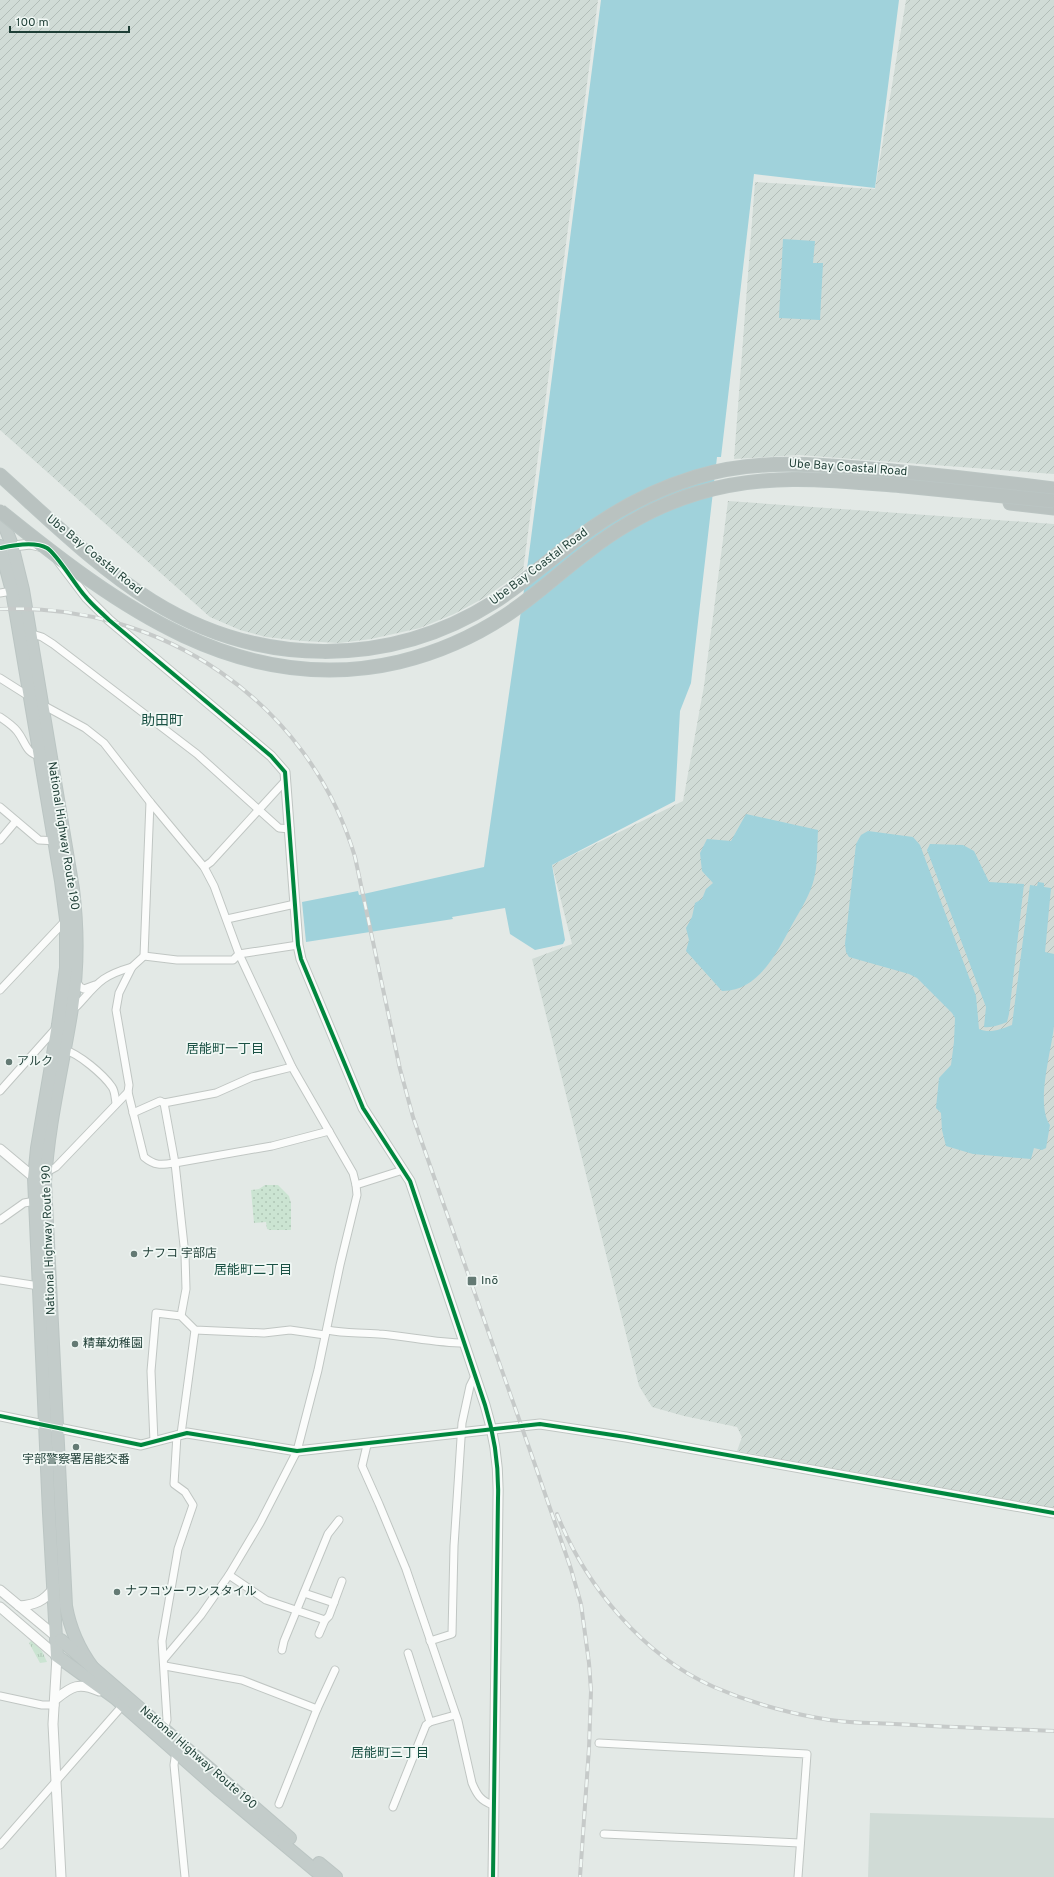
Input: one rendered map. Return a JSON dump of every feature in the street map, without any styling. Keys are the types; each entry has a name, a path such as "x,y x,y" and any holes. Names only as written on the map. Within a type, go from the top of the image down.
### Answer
{"highway":[{"name":"Ube Bay Coastal Road","path":"0,475 98,562 134,589 167,610 212,630 259,644 294,650 328,652 363,650 398,643 430,633 457,622 491,604 521,584 571,543 618,511 647,495 696,477 726,470 772,464 805,464 974,479 1054,489"},
{"path":"878,470 1054,480"},
{"name":"Ube Bay Coastal Road","path":"0,511 84,576 140,613 190,640 221,652 253,661 297,669 336,670 372,667 406,660 440,649 473,634 518,607 587,551 645,514 685,497 731,484 766,479 800,478 1054,501"},
{"path":"876,484 937,494 1054,508"},
{"name":"National Highway Route 190","path":"0,514 4,546 2,562 6,592 25,633 41,704 59,840 66,920 66,968 37,1148 41,1178 50,1427 53,1589 58,1638 336,1877"},
{"name":"National Highway Route 190","path":"4,546 19,571 30,696 40,756 76,914 75,979 71,1014 41,1178 35,1201 39,1286 50,1427 61,1516 58,1531 58,1638"},
{"path":"61,1516 68,1619 78,1645 93,1668"},
{"path":"57,1656 58,1638"},
{"name":"National Highway Route 190","path":"57,1656 119,1701 220,1792 323,1877"}],"street":[{"path":"4,546 30,544 47,548 86,597 109,620 271,756 285,772 298,945 301,959 363,1108 403,1170 415,1196 493,1429 499,1470 493,1877"},
{"path":"25,633 53,644 197,754 279,828 290,829"},
{"path":"0,678 41,704 85,728 104,743 150,802 204,867 214,886 239,954 292,1067 353,1173 356,1185 357,1195 340,1265 312,1396 297,1451 260,1523 229,1575 201,1615 164,1663"},
{"path":"0,717 17,731 26,749 32,755 40,756"},
{"path":"204,867 211,862 286,780"},
{"path":"150,802 144,956 132,967 119,993 116,1010 129,1085 128,1092 144,1157 152,1164 161,1165 272,1146 329,1131"},
{"path":"0,807 39,840 59,840"},
{"path":"0,840 16,821"},
{"path":"227,919 295,904"},
{"path":"0,990 66,920"},
{"path":"144,956 177,960 232,960 239,954 298,945"},
{"path":"0,1091 58,1025 71,1014 97,984 112,973 132,967"},
{"path":"75,979 80,987 84,989 97,984"},
{"path":"65,1050 75,1053 108,1082 113,1089 116,1103"},
{"path":"133,1113 160,1101 164,1103 216,1093 252,1077 292,1067"},
{"path":"0,1149 41,1178 56,1167 128,1092"},
{"path":"164,1103 175,1163 186,1274 186,1289 181,1316"},
{"path":"356,1185 403,1170"},
{"path":"0,1220 24,1203 35,1201"},
{"path":"0,1280 39,1286"},
{"path":"154,1442 151,1371 156,1313 181,1316 195,1330 264,1333 290,1330 326,1333 372,1333 448,1343 464,1343"},
{"path":"164,1729 167,1720 162,1641 178,1549 192,1505 185,1492 174,1484 179,1434 195,1330"},
{"path":"430,1641 452,1634 454,1546 462,1432 470,1386 475,1376"},
{"path":"0,1416 141,1445 187,1433 297,1451 540,1424 845,1475 1054,1513"},
{"path":"367,1444 362,1466 406,1569 458,1721 476,1792 483,1801 493,1805"},
{"path":"282,1650 284,1641 328,1534 339,1520"},
{"path":"229,1575 266,1600 325,1620"},
{"path":"319,1634 325,1620 329,1616 342,1581"},
{"path":"19,1606 32,1605 41,1602 53,1589"},
{"path":"0,1590 58,1638"},
{"path":"304,1592 334,1604"},
{"path":"0,1607 57,1656 54,1724 61,1877"},
{"path":"408,1653 430,1722"},
{"path":"164,1663 242,1680 318,1709"},
{"path":"279,1804 335,1670"},
{"path":"0,1696 42,1705 56,1702 67,1690 83,1686 90,1687 119,1701 56,1781 0,1845"},
{"path":"393,1806 426,1725 430,1722 455,1715"},
{"path":"600,1743 807,1754 798,1877"},
{"path":"176,1751 174,1765 185,1877"},
{"path":"604,1834 800,1843"}],"shaded area":[{"path":"0,0 598,0 523,571 484,598 454,614 420,628 371,639 339,643 303,641 266,637 240,630 210,617 0,430"},
{"path":"906,0 1054,0 1054,474 799,455 734,459 755,182 875,189"},
{"path":"728,501 1054,524 1054,1508 737,1451 742,1437 737,1427 684,1416 652,1407 639,1386 532,959 572,944 552,865 683,801 704,686"},
{"path":"870,1813 1054,1818 1054,1877 868,1877"}],"green space":[{"path":"265,1185 278,1185 289,1196 291,1203 291,1230 270,1230 267,1229 266,1222 254,1223 251,1190 259,1189"},
{"path":"32,1640 42,1651 47,1662 40,1663 29,1643"}],"water":[{"path":"601,0 899,0 875,188 754,174 721,457 717,457 691,683 680,711 675,801 552,865 565,940 563,944 535,950 510,934 505,908 452,917 453,919 306,942 302,902 358,891 359,895 484,867 527,569"},
{"path":"783,239 815,241 813,263 823,263 820,320 779,318"},
{"path":"746,814 818,830 816,867 812,885 805,902 774,957 766,968 747,985 722,991 686,951 689,940 686,928 692,917 695,903 702,899 706,889 713,883 702,871 700,853 707,839 731,841"},
{"path":"868,831 913,837 920,845 976,996 979,1029 987,1031 996,1030 1012,1025 1030,885 1037,886 1038,882 1044,883 1044,887 1051,888 1045,952 1054,954 1054,1025 1044,1091 1046,1116 1050,1125 1046,1148 1042,1150 1034,1148 1031,1159 973,1154 946,1146 942,1130 941,1113 936,1108 939,1078 951,1065 955,1018 952,1013 917,978 909,974 849,957 846,952 845,944 856,844 861,835"},
{"path":"930,844 963,845 974,851 989,882 1024,884 1007,1022 993,1027 984,1027 986,1007 927,850"}],"railway":[{"path":"0,609 60,611 117,623 171,644 221,672 265,709 303,752 333,802 355,857 400,1069 413,1117 571,1569 581,1604 589,1663 591,1691 589,1748 580,1877"},
{"path":"557,1514 583,1567 619,1616 663,1657 688,1674 714,1687 771,1707 801,1715 830,1720 862,1723 1054,1731"}],"cycle path":[{"path":"1,548 30,544 42,546 51,551 81,591 109,620 271,756 285,772 298,945 301,959 363,1108 410,1181 485,1405 494,1440 498,1486 493,1877"},
{"path":"0,1416 141,1445 187,1433 297,1451 540,1424 626,1437 1054,1513"}],"place":[{"name":"アルク","path":"9,1062"},
{"name":"ナフコ 宇部店","path":"134,1254"},
{"name":"Inō","path":"472,1281"},
{"name":"精華幼稚園","path":"75,1344"},
{"name":"宇部警察署居能交番","path":"76,1447"},
{"name":"ナフコツーワンスタイル","path":"117,1592"}],"district":[{"name":"助田町","path":"162,721"},
{"name":"居能町一丁目","path":"225,1050"},
{"name":"居能町二丁目","path":"253,1271"},
{"name":"居能町三丁目","path":"390,1754"}]}
